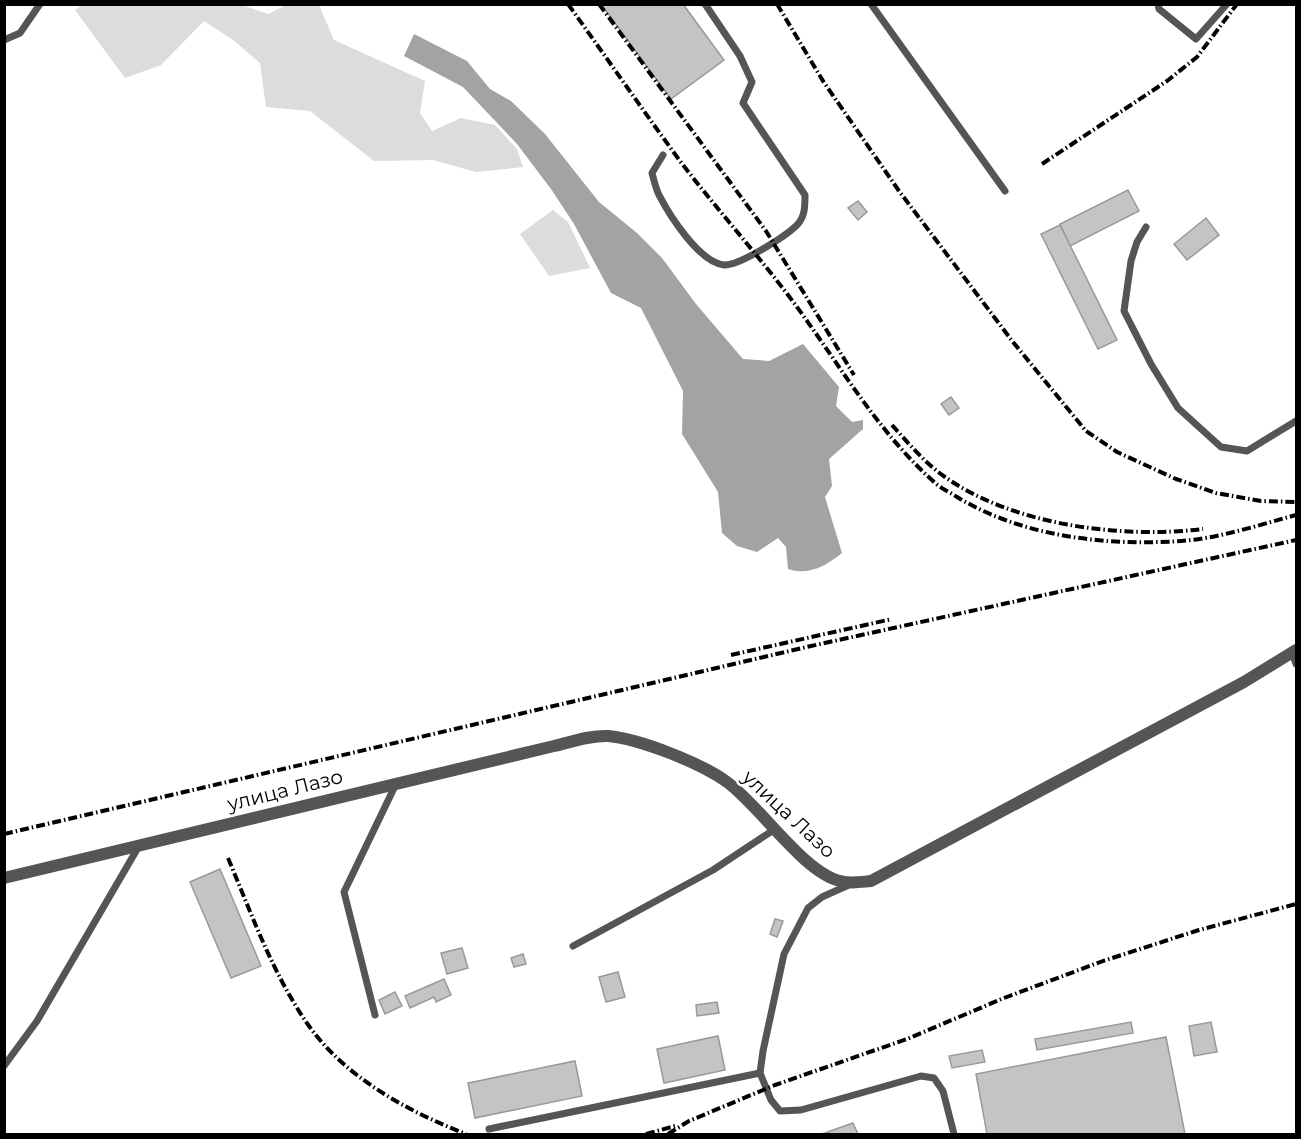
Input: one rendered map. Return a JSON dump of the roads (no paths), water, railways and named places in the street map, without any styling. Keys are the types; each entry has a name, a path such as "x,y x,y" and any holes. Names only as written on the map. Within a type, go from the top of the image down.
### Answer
{"street":[{"path":"853,883 871,881 1295,656"},
{"name":"улица Лазо","path":"4,878 554,746 606,736 653,748 710,771 741,794 820,872 837,880 853,883"}],"lane":[{"path":"4,39 20,33 40,4"},
{"path":"663,155 652,173 658,194 680,230 704,256 724,265 745,260 790,230 798,224 806,209 805,195 743,103 752,82 740,56 705,4"},
{"path":"871,4 1005,191"},
{"path":"1158,4 1159,9 1196,39 1227,4"},
{"path":"1146,227 1137,242 1131,261 1124,311 1151,364 1178,408 1221,447 1246,451 1296,421"},
{"path":"375,1015 344,892 396,784"},
{"path":"573,946 712,870 775,829"},
{"path":"4,1066 37,1021 139,846"},
{"path":"853,883 822,897 808,908 784,954 760,1074 771,1101 780,1111 801,1110 921,1076 934,1078 943,1091 954,1134"},
{"path":"489,1129 760,1074"}],"railway":[{"path":"568,4 680,161 788,295 856,392 892,438 939,486 982,511 1009,521 1037,530 1095,540 1181,541 1239,531 1296,515"},
{"path":"599,4 766,231 854,375"},
{"path":"777,4 823,81 899,191 1013,342 1086,431 1117,452 1176,479 1216,493 1261,501 1296,502"},
{"path":"1042,164 1167,81 1197,57 1237,4"},
{"path":"892,425 924,459 945,477 1002,507 1069,525 1103,530 1171,532 1203,529"},
{"path":"4,834 811,646 1296,540"},
{"path":"731,655 892,619"},
{"path":"228,858 264,944 285,986 309,1026 324,1045 341,1062 380,1091 401,1104 466,1134"},
{"path":"668,1134 689,1121 775,1085 907,1039 1004,998 1103,961 1199,930 1296,904"},
{"path":"646,1134 675,1126"}]}
